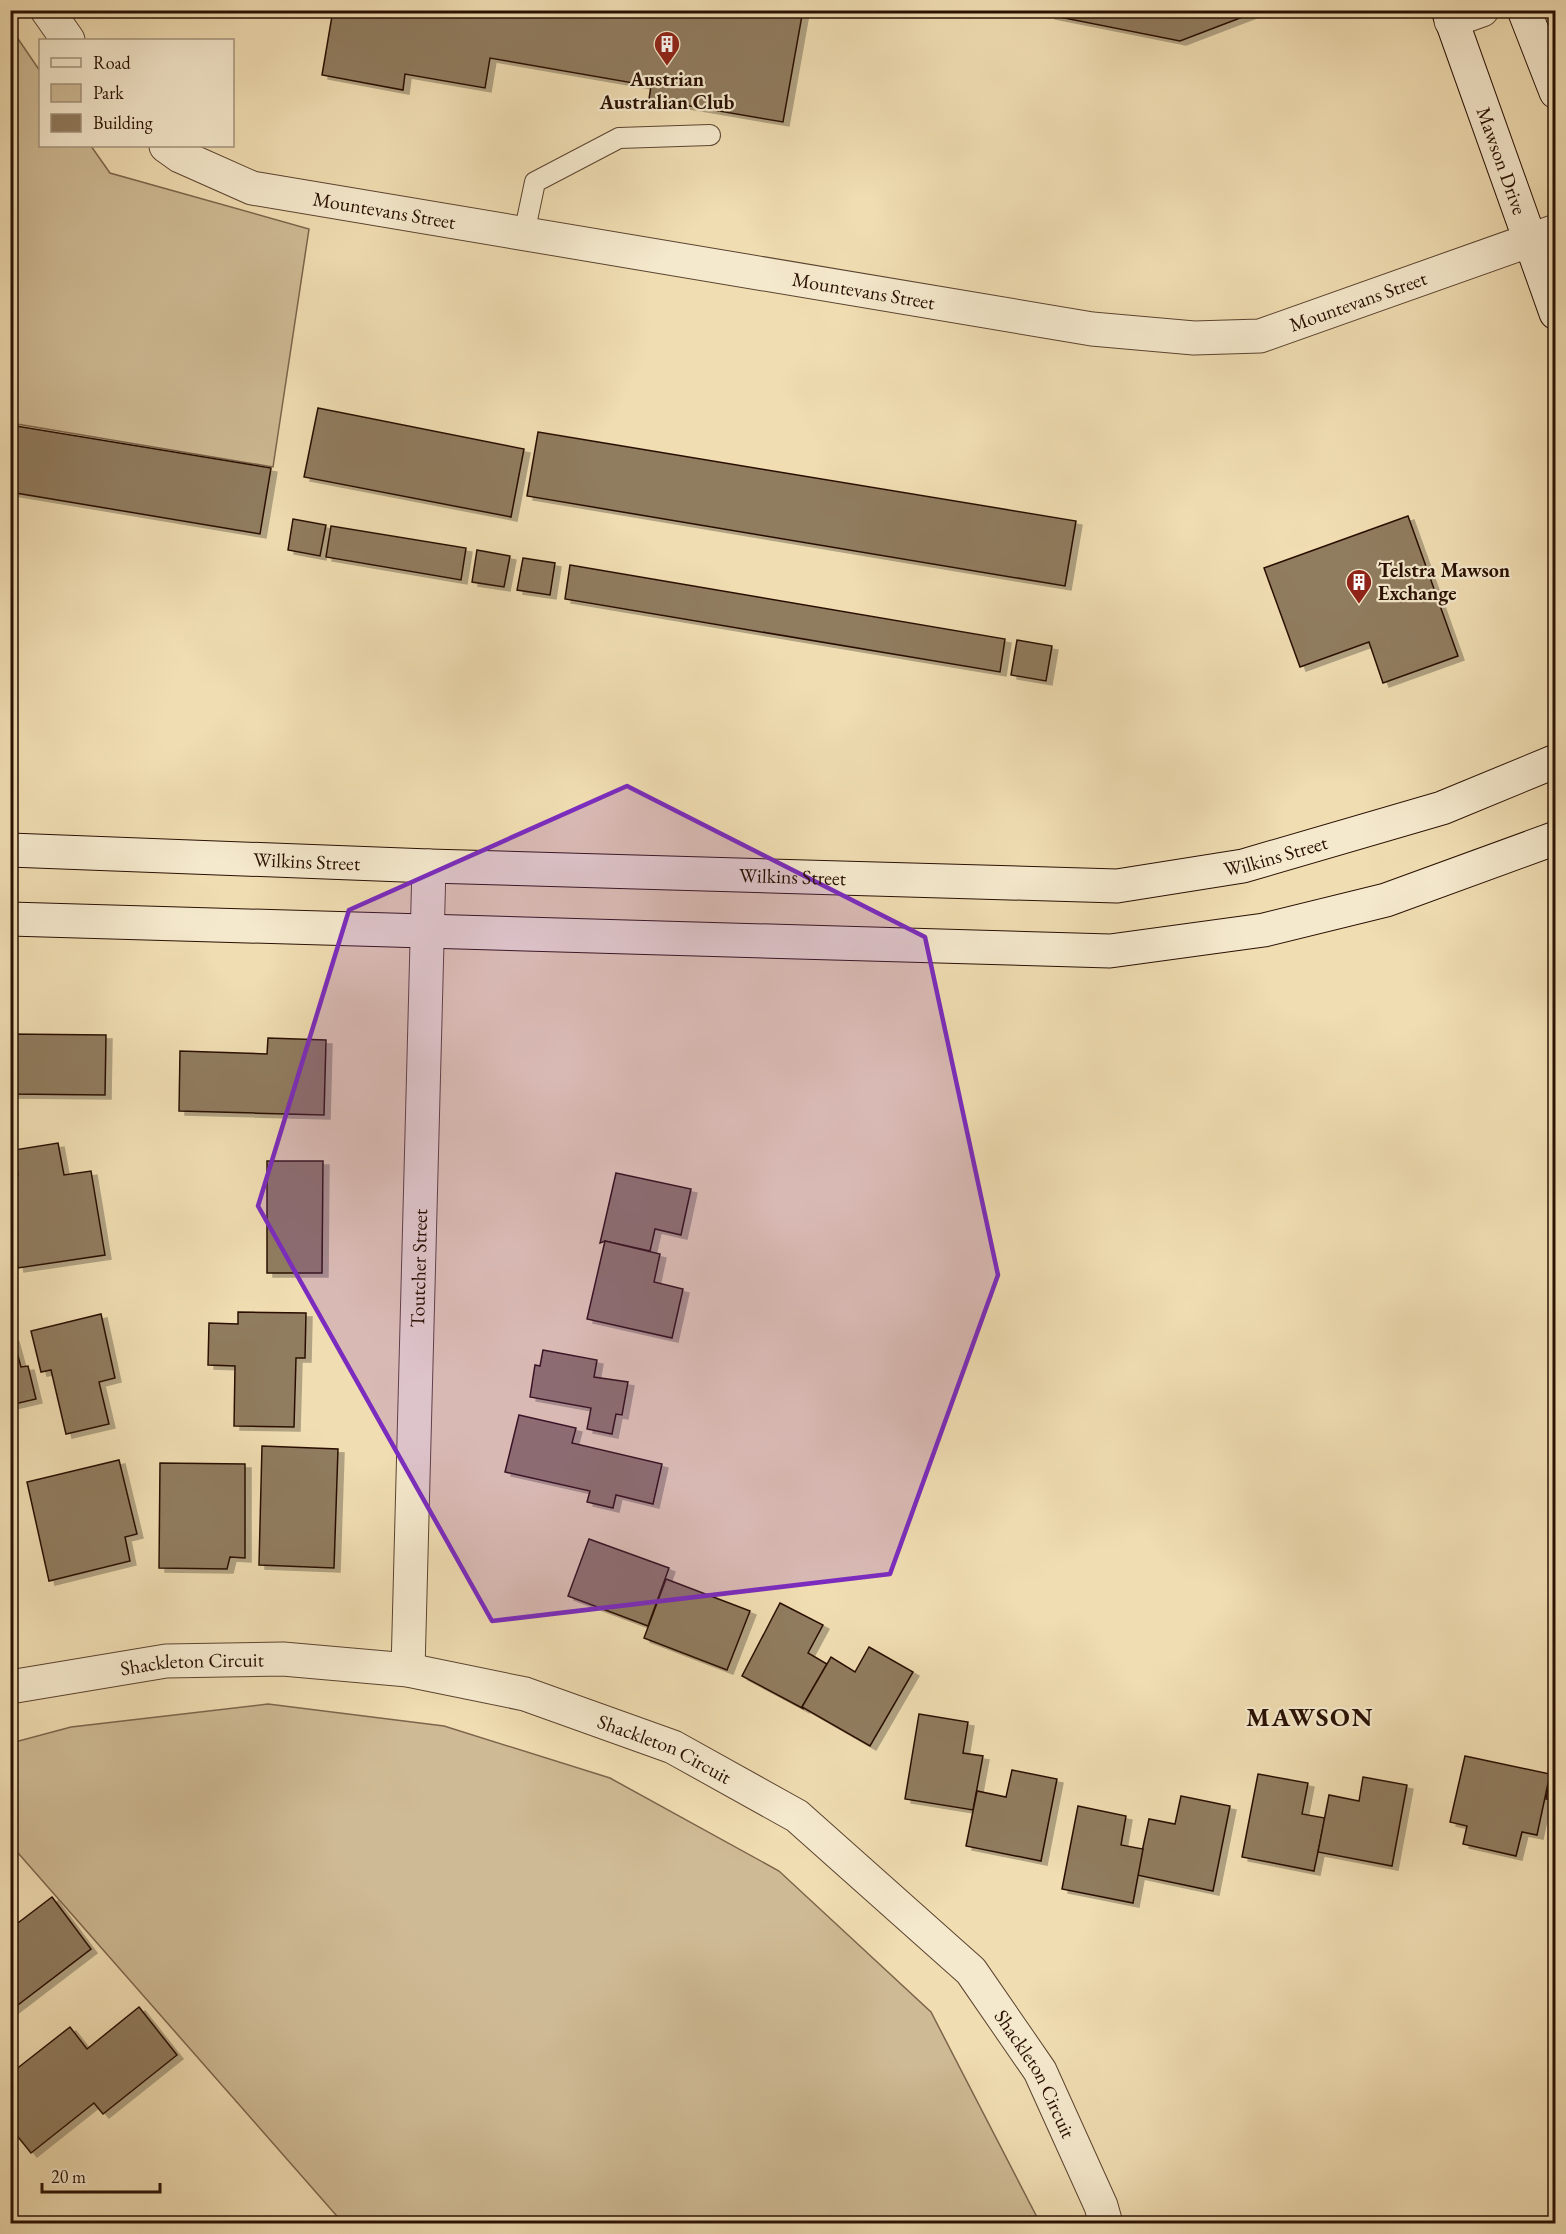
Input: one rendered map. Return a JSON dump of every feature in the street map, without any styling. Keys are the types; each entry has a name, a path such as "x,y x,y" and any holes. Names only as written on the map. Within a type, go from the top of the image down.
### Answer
{"street":[{"path":"47,10 68,39"},
{"path":"1524,10 1556,92"},
{"name":"Mawson Drive","path":"1460,14 1542,235 1556,313"},
{"name":"Mountevans Street","path":"167,147 180,156 252,188 1092,329 1194,338 1260,336 1542,235"},
{"name":"Wilkins Street","path":"10,850 429,866 1116,886 1243,866 1442,808 1556,761"},
{"path":"10,919 1110,951 1264,930 1386,900 1556,838"},
{"name":"Toutcher Street","path":"408,1670 429,866"},
{"name":"Shackleton Circuit","path":"10,1687 166,1661 283,1659 408,1670 525,1694 674,1747 797,1816 971,1971 1040,2071 1101,2206 1106,2223"}],"lane":[{"path":"524,234 535,182 619,138 710,135"}],"highlighted area":[{"path":"627,786 925,937 998,1275 890,1574 492,1621 258,1206 349,910"}],"green space":[{"path":"10,27 39,70 39,147 92,147 110,173 309,229 273,467 11,423"},
{"path":"268,1704 444,1726 610,1778 779,1871 931,2012 1040,2223 343,2223 11,1845 11,1743 71,1727"}],"building":[{"name":"Austrian Australian Club","path":"333,10 803,10 783,122 649,99 651,86 490,58 485,88 405,74 403,90 322,75"},
{"path":"1050,10 1261,10 1180,41 1049,15"},
{"path":"318,408 524,449 511,517 304,477"},
{"path":"10,425 271,468 260,534 10,492"},
{"path":"538,432 1076,521 1065,586 527,496"},
{"name":"Telstra Mawson Exchange","path":"1408,516 1458,656 1383,683 1369,642 1300,667 1264,568"},
{"path":"293,519 326,525 320,556 288,550"},
{"path":"331,526 466,548 461,580 326,557"},
{"path":"477,550 510,556 504,587 472,582"},
{"path":"523,558 555,563 550,595 517,590"},
{"path":"570,565 1005,639 1000,672 565,599"},
{"path":"1017,640 1052,646 1046,681 1011,675"},
{"path":"10,1034 106,1035 105,1095 10,1094"},
{"path":"268,1038 326,1040 324,1115 179,1111 180,1051 267,1054"},
{"path":"58,1143 64,1175 91,1171 105,1255 18,1268 10,1221 10,1176 18,1175 14,1150"},
{"path":"267,1161 323,1161 322,1273 267,1273"},
{"path":"616,1173 691,1189 681,1235 655,1229 650,1251 605,1241 600,1243"},
{"path":"605,1241 660,1254 654,1282 683,1289 672,1338 587,1319"},
{"path":"238,1312 306,1313 305,1358 296,1358 294,1427 234,1426 235,1366 208,1365 209,1323 238,1324"},
{"path":"101,1314 115,1378 99,1382 109,1424 66,1434 51,1370 41,1372 31,1331"},
{"path":"13,1338 21,1367 28,1366 36,1399 10,1405 10,1339"},
{"path":"543,1350 597,1360 594,1377 628,1382 622,1415 616,1414 612,1434 587,1429 591,1408 530,1397 535,1365 540,1366"},
{"path":"519,1415 576,1428 572,1443 662,1464 653,1504 616,1495 613,1508 587,1502 590,1491 505,1472"},
{"path":"262,1446 338,1449 334,1568 259,1565"},
{"path":"119,1460 137,1534 125,1537 130,1561 49,1581 27,1482"},
{"path":"160,1463 245,1464 245,1558 230,1557 227,1569 159,1568"},
{"path":"589,1539 669,1568 648,1626 568,1596"},
{"path":"666,1579 750,1611 727,1670 644,1638"},
{"path":"780,1603 823,1625 808,1653 827,1664 802,1707 804,1709 742,1676"},
{"path":"869,1647 913,1672 870,1746 802,1707 831,1657 855,1672"},
{"path":"919,1714 968,1722 963,1753 983,1756 973,1810 905,1799"},
{"path":"1556,1749 1556,1801 1546,1799"},
{"path":"1465,1756 1550,1774 1537,1835 1522,1832 1516,1856 1463,1844 1467,1826 1450,1822"},
{"path":"1012,1770 1057,1779 1041,1861 966,1846 977,1791 1006,1797"},
{"path":"1258,1774 1308,1783 1302,1814 1325,1818 1314,1871 1242,1857"},
{"path":"1363,1777 1407,1785 1392,1866 1318,1852 1329,1795 1359,1801"},
{"path":"1181,1796 1230,1806 1213,1891 1137,1875 1149,1819 1175,1824"},
{"path":"1078,1806 1126,1816 1121,1845 1143,1849 1133,1903 1062,1889"},
{"path":"52,1897 91,1949 10,2011 10,1929"},
{"path":"139,2007 177,2055 103,2114 94,2103 31,2153 10,2127 10,2074 70,2027 87,2049"}],"place":[{"name":"Austrian Australian Club","path":"667,67"},
{"name":"Telstra Mawson Exchange","path":"1359,605"}],"district":[{"name":"MAWSON","path":"1310,1717"}]}
